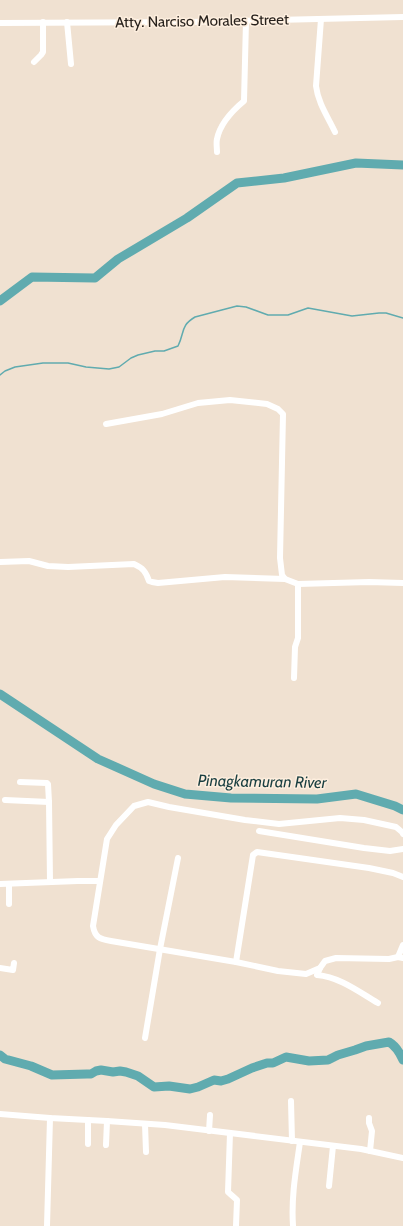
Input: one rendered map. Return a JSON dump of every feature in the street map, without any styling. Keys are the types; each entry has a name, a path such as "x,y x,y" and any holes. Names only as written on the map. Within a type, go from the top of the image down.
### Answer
{"street":[{"name":"Atty. Narciso Morales Street","path":"0,23 189,22 403,17"},
{"path":"321,20 316,86 322,107 335,132"},
{"path":"217,152 216,140 222,126 237,107 244,102 246,21"},
{"path":"34,62 42,55 43,52 43,22"},
{"path":"67,22 71,64"},
{"path":"106,424 162,414 198,403 217,401 230,400 267,404 278,409 283,414 280,558 282,575 285,579"},
{"path":"0,562 30,561 48,566 68,567 134,564 141,567 146,573 149,581 158,583 225,577 285,579 298,584 369,582 403,583"},
{"path":"294,678 295,647 298,638 298,584"},
{"path":"20,782 48,784 50,882"},
{"path":"5,800 49,802"},
{"path":"320,968 306,974 100,938 94,933 93,926 107,839 116,824 134,806 148,802 169,808 279,824 340,818 364,820 396,828 403,834"},
{"path":"259,831 370,849 390,851 403,849"},
{"path":"236,962 253,855 257,852 369,868 393,873 403,878 403,873"},
{"path":"145,1038 160,949 178,858"},
{"path":"0,884 100,881"},
{"path":"9,884 9,904"},
{"path":"378,1004 331,977 317,975 325,961 336,958 389,960 401,958 403,945"},
{"path":"0,968 13,970 14,963"},
{"path":"291,1101 292,1141"},
{"path":"0,1114 145,1124 333,1146 370,1151 403,1158"},
{"path":"209,1131 210,1115"},
{"path":"47,1226 50,1118"},
{"path":"369,1118 372,1131 370,1151"},
{"path":"88,1120 88,1144"},
{"path":"106,1145 107,1121"},
{"path":"145,1124 146,1152"},
{"path":"230,1134 228,1192 236,1200 236,1226"},
{"path":"293,1226 292,1210 294,1183 300,1142"},
{"path":"329,1186 333,1146"}],"waterway":[{"path":"0,301 32,277 95,278 118,259 187,218 237,183 284,178 356,163 403,165"},
{"path":"0,375 15,367 43,363 68,363 86,367 109,369 119,367 131,358 138,355 155,351 164,351 178,346 185,326 195,317 237,306 246,307 268,315 288,315 308,308 352,316 386,313 403,318"},
{"name":"Pinagkamuran River","path":"0,694 98,759 154,784 185,794 231,798 317,799 356,794 395,806 403,810"},
{"path":"0,1055 5,1059 31,1066 52,1075 91,1074 101,1070 113,1072 120,1071 138,1076 154,1087 169,1086 190,1089 214,1080 221,1081 228,1079 252,1068 267,1063 273,1063 286,1057 309,1061 328,1060 338,1055 366,1046 389,1042 398,1050 403,1060"}]}
